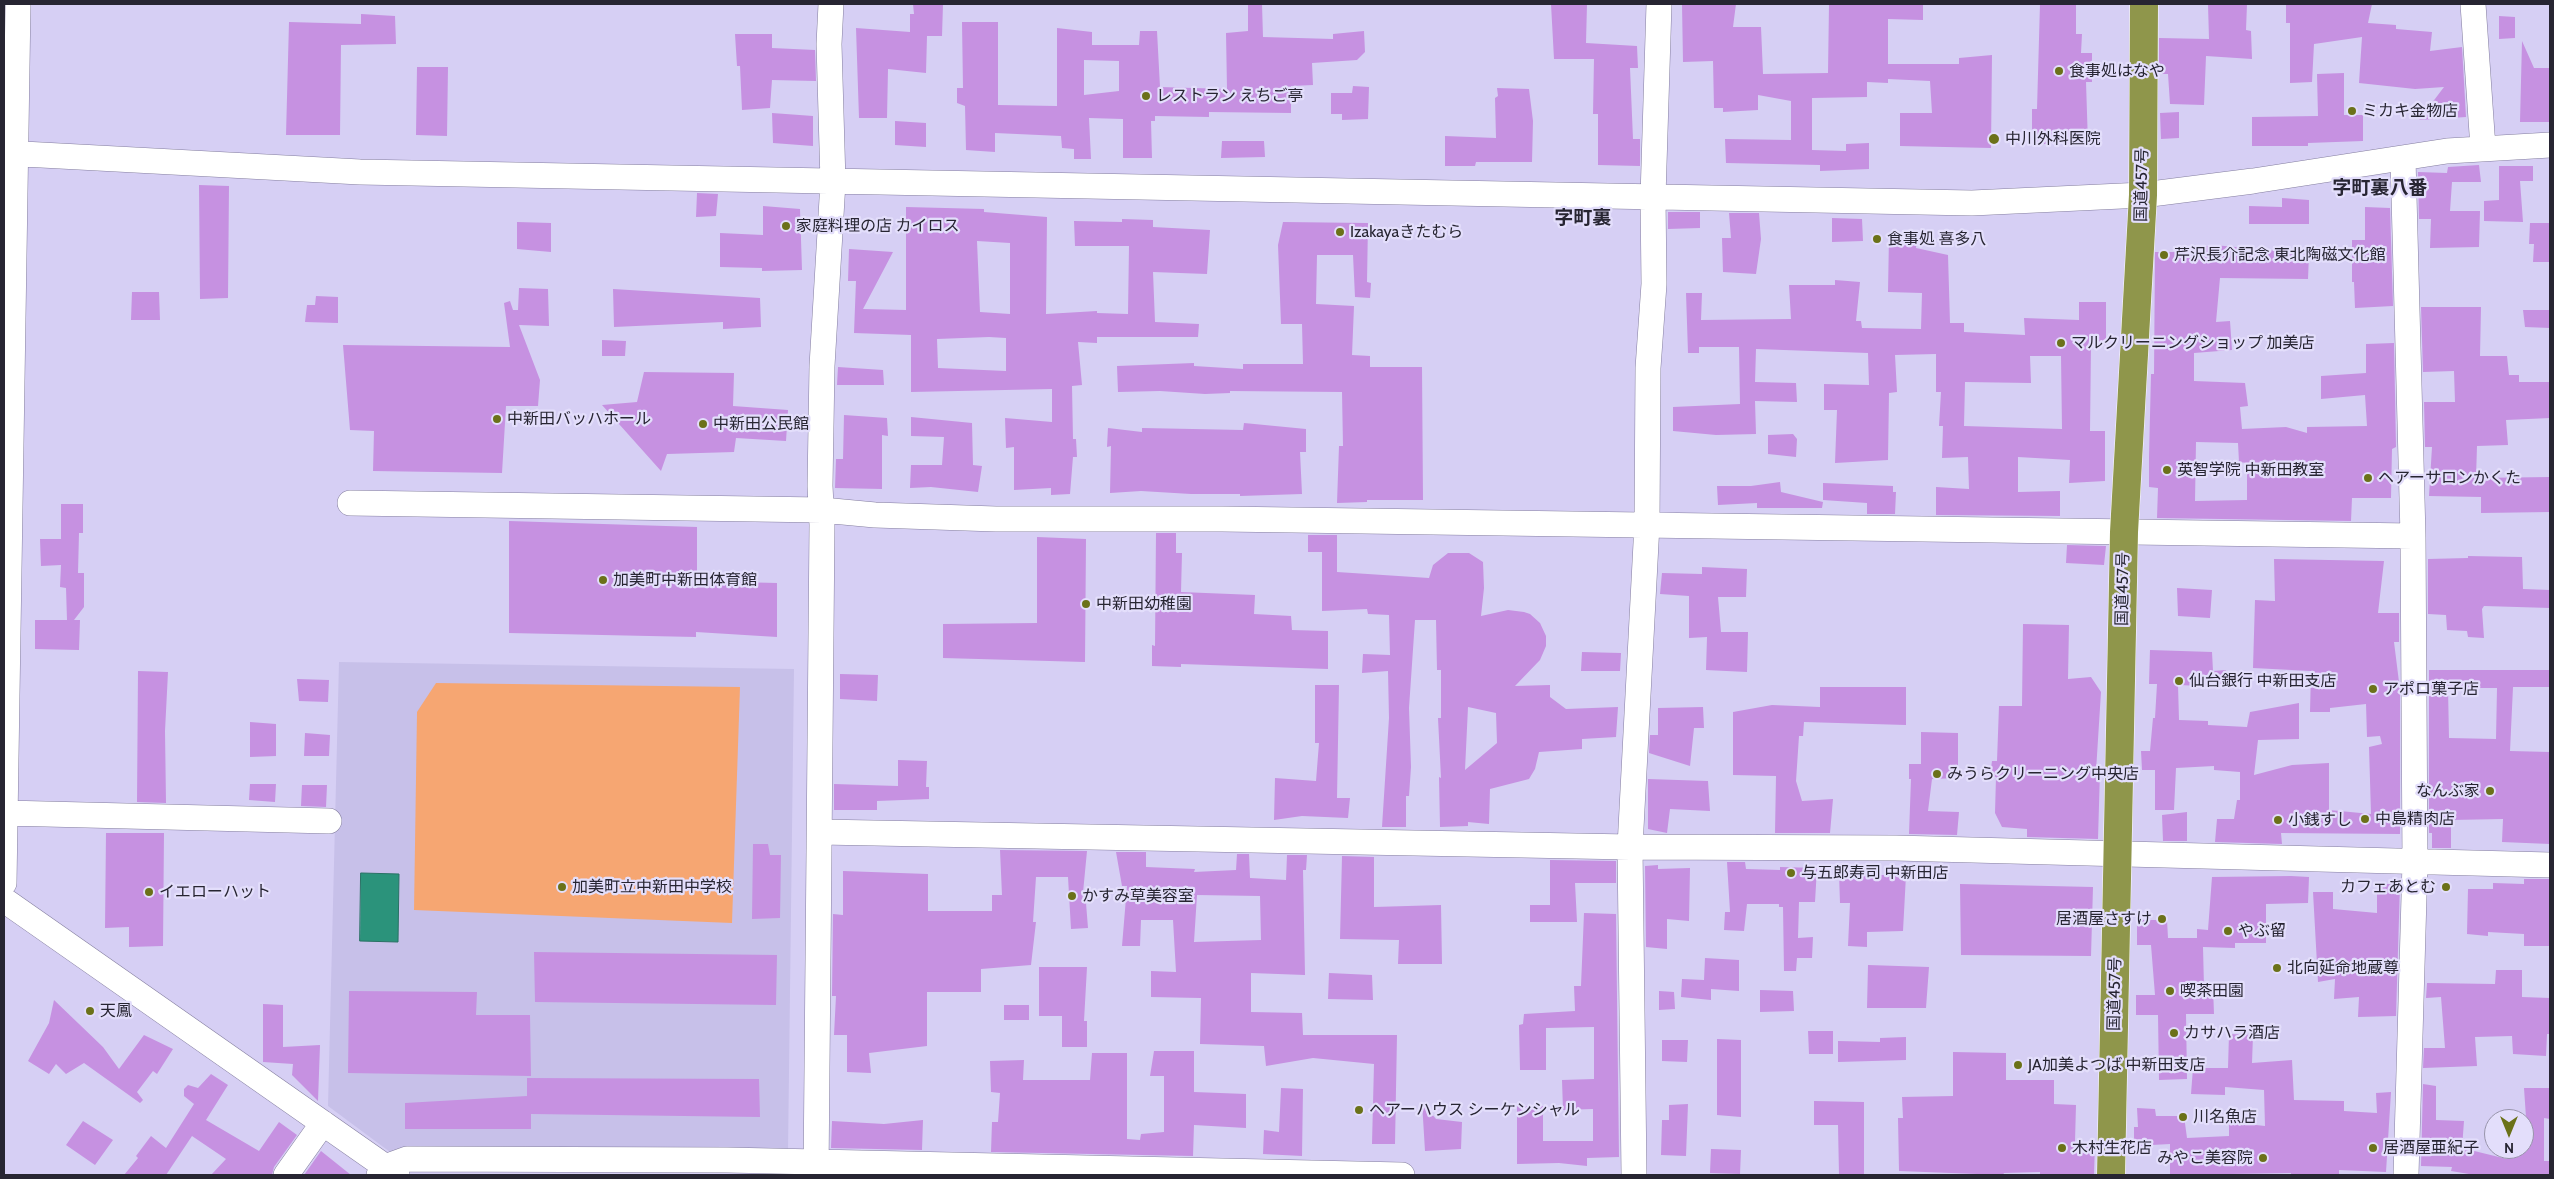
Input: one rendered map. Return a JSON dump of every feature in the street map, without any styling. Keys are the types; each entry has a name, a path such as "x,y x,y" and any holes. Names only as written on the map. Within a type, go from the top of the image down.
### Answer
{"highway":[{"name":"国道457号","path":"2111,1175 2124,532 2143,195 2144,4"}],"street":[{"path":"4,883 9,153 18,4"},
{"path":"816,1169 822,510 820,486 822,366 833,182 829,44 831,4"},
{"path":"1634,1175 1630,847 1647,524 1648,368 1654,284 1653,197 1659,4"},
{"path":"2474,4 2483,148"},
{"path":"9,153 360,172 1972,203 2143,195 2254,181 2447,151 2550,145"},
{"path":"2403,158 2413,536 2415,862 2406,1175"},
{"path":"350,503 822,510 875,515 996,519 1647,524 2413,536"},
{"path":"4,813 328,821"},
{"path":"820,832 1630,847 1885,848 2550,865"},
{"path":"4,900 323,1123 387,1172 406,1160 727,1160 816,1169 1402,1175"},
{"path":"286,1175 323,1123"}],"shaded area":[{"name":"加美町立中新田中学校","path":"339,662 794,669 788,1151 390,1152 328,1106"},
{"path":"436,683 740,687 732,923 414,910 417,712"},
{"path":"361,873 399,874 398,942 360,941"}],"building":[{"path":"913,4 943,4 942,36 927,36 926,73 888,69 887,118 859,118 856,28 910,32 910,14 914,14"},
{"path":"1248,4 1262,4 1263,37 1333,39 1333,34 1364,31 1365,52 1357,60 1312,63 1313,85 1291,86 1291,113 1209,112 1209,117 1155,116 1155,121 1151,121 1152,158 1123,158 1123,119 1089,118 1091,159 1074,159 1074,149 1062,148 1061,136 995,133 995,152 966,150 965,106 957,103 957,88 963,88 962,22 998,22 998,105 1057,106 1057,28 1092,32 1092,45 1139,45 1140,31 1157,31 1160,87 1227,89 1226,33 1248,31","holes":["1084,60 1119,61 1119,91 1084,95"]},
{"path":"1551,4 1587,4 1586,43 1637,46 1638,68 1630,68 1633,139 1640,139 1640,166 1598,165 1598,114 1593,114 1594,59 1554,59"},
{"path":"1682,4 1736,4 1733,27 1761,27 1763,74 1828,73 1829,4 1923,4 1923,20 1888,19 1888,64 1959,64 1959,58 1992,55 1991,148 1900,146 1900,113 1932,113 1930,81 1888,79 1888,83 1867,82 1867,97 1812,98 1812,150 1846,151 1846,144 1869,143 1869,169 1820,171 1820,165 1726,163 1725,139 1791,140 1791,101 1758,95 1758,110 1723,112 1723,108 1714,108 1713,61 1683,62"},
{"path":"2040,4 2076,4 2076,34 2082,34 2081,53 2092,53 2092,82 2086,82 2088,144 2032,144 2032,109 2037,109"},
{"path":"2208,4 2247,4 2246,30 2251,31 2252,59 2206,56 2204,105 2170,104 2168,74 2159,74 2159,38 2209,39"},
{"path":"2286,4 2372,4 2368,23 2396,25 2396,29 2432,32 2430,51 2462,47 2466,117 2419,120 2444,87 2415,89 2359,83 2362,37 2314,44 2312,82 2290,83 2290,23 2286,23"},
{"path":"361,14 395,16 396,44 341,45 340,135 286,135 289,22 361,24"},
{"path":"2499,16 2515,17 2515,38 2499,39"},
{"path":"735,34 772,34 772,48 815,50 816,81 772,80 770,108 742,110 740,66 737,66"},
{"path":"2522,41 2534,68 2550,68 2550,122 2520,122"},
{"path":"417,67 448,67 447,136 416,135"},
{"path":"2344,73 2344,115 2363,115 2363,141 2308,143 2308,146 2252,146 2252,117 2318,116 2317,74"},
{"path":"1353,86 1369,87 1368,119 1342,120 1342,114 1331,114 1331,93 1352,93"},
{"path":"1497,88 1529,89 1533,121 1532,162 1476,162 1475,166 1445,166 1445,136 1496,138 1495,98 1498,96"},
{"path":"2179,112 2179,138 2161,139 2160,113"},
{"path":"772,113 813,116 813,146 773,143"},
{"path":"895,121 926,123 926,147 895,145"},
{"path":"1222,141 1264,141 1265,157 1221,158"},
{"path":"2479,165 2481,182 2452,182 2450,211 2480,211 2479,247 2430,248 2431,219 2419,219 2418,172 2447,173 2448,167"},
{"path":"2499,166 2533,166 2533,181 2520,181 2523,222 2484,221 2484,201 2499,200"},
{"path":"199,185 229,186 228,298 200,299"},
{"path":"697,193 718,194 716,216 696,217"},
{"path":"2282,198 2309,200 2309,224 2249,224 2249,206 2282,207"},
{"path":"763,206 800,209 802,270 762,271 762,268 720,267 720,233 763,235"},
{"path":"906,207 984,209 984,212 1047,217 1046,314 1097,311 1097,313 1128,314 1129,246 1075,246 1074,221 1122,222 1122,219 1153,220 1153,227 1210,230 1207,274 1153,272 1155,322 1199,324 1198,337 1097,337 1097,343 1078,342 1082,385 1072,386 1073,439 1076,439 1077,457 1073,457 1070,494 1051,495 1051,488 1014,490 1014,447 1006,448 1005,418 1052,422 1052,389 911,392 911,335 854,333 856,281 848,281 849,249 893,252 863,309 906,310","holes":["977,241 1010,243 1010,314 980,312","1006,338 1006,371 938,368 937,339"]},
{"path":"2365,207 2390,208 2393,306 2355,308 2354,282 2352,282 2352,240 2365,240"},
{"path":"1668,212 1700,212 1700,228 1668,229"},
{"path":"1729,213 1759,213 1761,239 1756,274 1723,272 1722,238 1731,238"},
{"path":"1832,218 1862,219 1863,241 1832,242"},
{"path":"517,222 551,223 551,252 517,249"},
{"path":"1283,222 1368,223 1367,282 1371,283 1370,298 1355,297 1353,255 1317,255 1316,304 1354,306 1352,355 1370,356 1370,367 1422,367 1423,500 1367,500 1367,502 1337,503 1339,446 1343,446 1342,392 1230,391 1230,393 1205,394 1160,391 1118,392 1117,366 1194,363 1194,366 1243,369 1243,364 1303,364 1302,324 1281,324 1278,245"},
{"path":"2530,223 2550,223 2550,262 2533,262 2534,244 2529,244"},
{"path":"1889,236 1917,238 1916,248 1948,255 1950,323 1964,323 1964,332 2025,335 2024,318 2079,320 2079,302 2106,302 2106,345 2091,344 2090,431 2105,431 2105,481 2069,483 2070,460 2018,457 2018,492 2060,491 2060,516 1936,515 1936,487 1969,489 1968,457 1942,458 1943,426 1939,426 1941,392 1936,392 1936,354 1895,355 1897,392 1889,393 1888,460 1835,463 1837,410 1824,410 1824,384 1869,385 1868,353 1756,349 1755,382 1796,383 1797,402 1755,401 1756,434 1716,435 1673,431 1673,407 1740,404 1739,347 1699,347 1699,353 1688,353 1686,293 1702,293 1701,320 1791,319 1789,285 1835,285 1835,280 1860,282 1856,321 1861,321 1862,328 1921,329 1922,293 1888,292","holes":["2030,356 2061,356 2062,429 1964,426 1965,382 2031,383"]},
{"path":"2214,245 2309,254 2308,279 2220,278 2216,322 2230,321 2232,350 2194,353 2194,381 2245,383 2248,406 2240,407 2242,429 2286,427 2307,433 2307,427 2367,426 2365,395 2321,399 2321,376 2366,373 2366,344 2394,343 2396,447 2392,449 2391,498 2352,498 2351,521 2157,518 2158,488 2149,487 2151,374 2154,374 2155,252 2202,252 2202,247","holes":["2196,442 2238,443 2239,462 2247,463 2247,500 2195,501"]},
{"path":"519,288 548,289 549,326 519,325 540,380 538,406 506,406 502,473 373,471 374,431 350,430 343,345 510,347 504,303 510,301 513,310 518,310"},
{"path":"613,289 760,298 761,327 723,329 723,322 614,327"},
{"path":"132,292 159,292 160,320 131,320"},
{"path":"316,296 338,297 338,323 305,322 307,305 315,305"},
{"path":"2421,307 2481,307 2480,356 2507,356 2509,375 2519,375 2519,382 2550,382 2550,418 2506,420 2508,445 2477,446 2476,478 2550,477 2550,512 2481,513 2481,497 2429,496 2432,447 2425,447 2424,402 2455,402 2454,371 2423,372"},
{"path":"2523,310 2550,310 2550,328 2525,327"},
{"path":"602,340 626,341 625,356 602,356"},
{"path":"838,367 883,370 884,385 837,385"},
{"name":"中新田公民館","path":"644,372 734,373 733,406 788,410 786,441 736,438 734,452 667,454 661,471 602,405 637,402"},
{"path":"844,415 887,418 888,436 882,435 882,489 835,488 836,459 843,459"},
{"path":"911,417 972,423 973,465 982,466 978,492 931,487 910,488 911,465 942,465 944,437 911,436"},
{"path":"1244,423 1306,429 1306,452 1300,452 1302,494 1240,496 1240,494 1141,491 1110,493 1111,446 1107,447 1108,428 1142,432 1142,428 1243,430"},
{"path":"1793,434 1797,439 1796,457 1768,454 1768,435"},
{"path":"1780,482 1781,492 1823,502 1822,508 1757,508 1757,503 1718,505 1717,486 1751,486"},
{"path":"1823,483 1893,486 1893,492 1896,492 1895,514 1867,514 1867,503 1823,500"},
{"path":"61,504 83,504 83,533 79,533 78,573 84,573 84,607 74,620 80,620 79,650 35,649 35,620 67,620 66,588 60,587 61,565 41,566 40,539 61,539"},
{"name":"加美町中新田体育館","path":"509,521 697,527 697,581 777,583 777,637 696,632 696,637 509,633"},
{"path":"1156,533 1176,533 1176,553 1182,553 1181,592 1255,595 1254,614 1291,616 1292,630 1328,631 1328,669 1181,664 1181,667 1152,666 1152,645 1155,646"},
{"path":"1308,535 1337,535 1337,572 1429,578 1433,565 1448,553 1469,553 1483,562 1484,588 1481,616 1508,610 1524,612 1530,614 1540,623 1546,636 1546,646 1540,660 1515,686 1550,685 1550,697 1566,709 1618,707 1616,737 1582,739 1582,749 1539,752 1535,769 1529,779 1490,789 1489,824 1468,822 1468,826 1440,827 1439,777 1441,778 1438,718 1441,718 1441,670 1437,670 1436,620 1415,620 1409,708 1411,767 1409,796 1406,796 1406,827 1382,827 1389,718 1388,671 1362,673 1363,654 1390,655 1389,615 1368,614 1367,609 1322,611 1322,552 1308,552","holes":["1468,707 1496,713 1497,743 1465,770"]},
{"path":"1037,537 1086,539 1085,662 943,658 943,624 1037,623"},
{"path":"2067,545 2106,546 2104,565 2066,563"},
{"path":"2468,556 2522,557 2523,589 2550,590 2550,608 2484,606 2482,609 2484,638 2468,637 2467,631 2447,630 2446,615 2428,614 2428,559 2468,558"},
{"path":"2274,559 2384,561 2378,613 2399,613 2399,642 2394,642 2400,690 2400,834 2281,833 2282,844 2215,842 2217,819 2234,819 2237,800 2240,800 2240,772 2214,770 2214,766 2176,768 2174,810 2155,810 2155,770 2142,770 2141,751 2150,751 2153,718 2155,718 2157,684 2149,684 2150,650 2212,652 2213,671 2226,670 2226,687 2178,685 2179,720 2208,721 2208,725 2247,727 2250,712 2299,703 2299,739 2258,740 2254,775 2292,765 2329,763 2329,810 2371,814 2369,747 2382,744 2380,736 2367,737 2366,704 2330,708 2330,712 2310,712 2311,671 2253,668 2255,600 2275,601"},
{"path":"1702,567 1747,569 1746,597 1718,597 1721,632 1748,632 1747,672 1706,670 1707,637 1689,638 1689,596 1660,594 1662,573 1702,574"},
{"path":"2177,588 2212,590 2210,618 2178,616"},
{"path":"2023,624 2069,625 2068,679 2091,677 2101,692 2096,771 2100,771 2098,839 2027,837 2027,829 2002,827 1995,813 1996,777 1990,776 1992,761 1997,761 1999,706 2022,706"},
{"path":"1582,652 1621,653 1620,671 1581,671"},
{"path":"2429,670 2550,670 2550,687 2513,687 2510,751 2550,752 2550,844 2502,842 2503,819 2451,820 2451,848 2432,848 2432,833 2429,833","holes":["2448,688 2497,688 2496,739 2449,738"]},
{"path":"138,671 168,672 165,731 166,803 137,802"},
{"path":"840,674 878,675 877,701 840,699"},
{"path":"297,679 329,680 328,702 299,701"},
{"path":"1315,685 1339,685 1337,798 1350,798 1348,818 1302,816 1274,820 1275,778 1316,781 1319,743 1315,743"},
{"path":"1820,687 1906,687 1906,725 1804,722 1803,736 1799,736 1796,781 1802,801 1833,799 1830,833 1775,833 1776,776 1733,775 1733,712 1772,705 1820,707"},
{"path":"1703,707 1704,728 1694,728 1690,766 1649,753 1650,735 1658,735 1658,708"},
{"path":"250,722 276,724 276,756 250,757"},
{"path":"1921,732 1958,733 1958,778 1932,779 1928,811 1959,812 1957,835 1909,834 1911,779 1909,779 1909,764 1921,764"},
{"path":"305,733 330,735 329,756 304,756"},
{"path":"898,760 927,761 926,787 929,787 929,799 877,801 877,810 834,810 834,784 898,786"},
{"path":"1648,779 1708,781 1710,811 1670,809 1667,833 1648,829"},
{"path":"250,784 276,784 275,802 249,800"},
{"path":"302,785 327,785 326,807 301,806"},
{"path":"2187,812 2187,841 2163,841 2162,815"},
{"path":"106,833 164,833 163,946 129,947 129,927 105,928"},
{"path":"753,844 768,844 770,855 781,855 780,918 752,919"},
{"path":"1000,850 1087,851 1082,903 1086,903 1088,928 1071,929 1068,877 1036,877 1033,922 1036,922 1031,965 981,969 981,992 927,992 927,1046 869,1053 871,1073 847,1072 847,1035 834,1035 836,996 832,996 833,914 843,915 843,871 928,874 928,911 992,911 992,895 1002,895"},
{"path":"1116,852 1146,852 1146,867 1195,869 1194,872 1236,870 1237,854 1249,854 1250,878 1286,880 1287,855 1307,855 1306,870 1303,870 1305,975 1251,973 1251,1012 1302,1013 1303,1035 1397,1035 1395,1144 1372,1144 1374,1064 1313,1058 1266,1066 1264,1046 1200,1044 1201,998 1151,997 1151,971 1176,972 1173,920 1141,920 1140,946 1122,946 1127,886 1122,886","holes":["1197,895 1260,896 1261,940 1194,942"]},
{"path":"1342,856 1374,857 1374,907 1441,905 1442,964 1398,964 1399,940 1340,939"},
{"path":"1550,860 1616,861 1616,883 1575,883 1577,922 1530,922 1530,905 1550,905"},
{"path":"1727,862 1745,862 1746,869 1780,870 1780,867 1817,868 1815,902 1799,902 1798,938 1813,937 1812,958 1797,958 1796,971 1784,971 1783,907 1779,907 1779,904 1747,904 1744,931 1724,930 1725,912 1730,912"},
{"path":"1658,865 1658,869 1690,868 1689,921 1667,919 1667,949 1646,947 1645,866"},
{"path":"1851,868 1871,869 1870,875 1906,875 1903,931 1867,932 1867,947 1848,946 1850,903 1840,903 1839,873 1848,874"},
{"path":"2212,877 2309,877 2308,903 2266,904 2266,943 2235,943 2235,948 2203,947 2204,987 2213,987 2214,1014 2186,1014 2187,1079 2159,1080 2158,1015 2136,1015 2136,995 2155,995 2151,945 2137,945 2137,920 2167,920 2168,938 2197,938 2197,929 2208,930"},
{"path":"2524,879 2550,879 2550,946 2524,946 2524,934 2488,932 2488,936 2467,934 2468,889 2493,889 2493,883 2524,884"},
{"path":"1960,884 2093,887 2091,956 1961,955"},
{"path":"2377,884 2400,884 2396,1016 2358,1017 2359,997 2334,999 2335,979 2318,982 2313,892 2333,892 2333,909 2377,913"},
{"path":"1584,913 1616,914 1619,1157 1587,1158 1587,1166 1559,1163 1517,1164 1517,1106 1543,1106 1543,1141 1593,1141 1593,1109 1563,1110 1562,1080 1594,1079 1594,1027 1546,1028 1546,1070 1520,1070 1519,1025 1523,1024 1524,1014 1575,1011 1574,986 1581,986"},
{"path":"534,952 777,955 776,1005 535,1002"},
{"path":"1705,958 1739,960 1739,991 1711,989 1711,1000 1681,997 1682,979 1704,980"},
{"path":"1868,965 1929,967 1926,1008 1867,1008"},
{"path":"1039,967 1087,967 1084,1021 1087,1021 1087,1047 1062,1047 1062,1016 1039,1016"},
{"path":"2496,970 2522,970 2522,997 2550,998 2550,1034 2547,1034 2546,1056 2513,1054 2512,1036 2475,1037 2477,1066 2423,1068 2424,1048 2445,1048 2441,997 2426,998 2427,983 2495,984"},
{"path":"1329,973 1372,975 1373,1000 1328,999"},
{"path":"1760,990 1793,991 1794,1011 1760,1012"},
{"path":"349,991 477,992 476,1015 530,1015 531,1076 348,1073"},
{"path":"1659,991 1674,992 1675,1009 1659,1010"},
{"path":"54,1000 103,1047 119,1069 144,1035 173,1049 157,1074 153,1071 137,1092 143,1100 140,1103 84,1063 66,1074 56,1064 49,1074 28,1061 49,1023"},
{"path":"263,1004 283,1005 283,1047 320,1045 318,1101 292,1075 293,1064 263,1062"},
{"path":"1004,1005 1029,1005 1029,1020 1004,1020"},
{"path":"1808,1031 1833,1031 1833,1054 1809,1054"},
{"path":"2229,1034 2253,1035 2252,1063 2292,1060 2294,1100 2344,1101 2344,1111 2377,1113 2376,1093 2391,1092 2386,1172 2339,1170 2339,1175 2291,1175 2291,1173 2170,1175 2170,1144 2134,1146 2134,1127 2138,1127 2137,1108 2155,1109 2156,1116 2184,1116 2187,1138 2229,1136 2229,1122 2265,1126 2264,1090 2225,1087 2225,1095 2191,1094 2193,1068 2228,1068"},
{"path":"1906,1037 1906,1060 1838,1062 1838,1041 1880,1042 1880,1038"},
{"path":"1717,1039 1741,1040 1741,1117 1717,1115"},
{"path":"1662,1040 1688,1040 1687,1062 1662,1061"},
{"path":"1154,1051 1194,1051 1194,1092 1246,1094 1246,1128 1194,1125 1193,1156 991,1152 992,1122 998,1122 1000,1093 991,1092 990,1061 1024,1060 1023,1080 1090,1080 1092,1053 1127,1053 1127,1139 1140,1140 1141,1134 1164,1132 1164,1076 1150,1076"},
{"path":"1953,1052 2006,1053 2006,1080 2054,1080 2054,1104 2076,1105 2075,1142 2095,1143 2094,1175 2040,1175 2040,1172 2004,1173 2003,1175 1899,1171 1898,1118 1903,1118 1902,1097 1953,1096"},
{"path":"211,1074 228,1085 206,1120 259,1151 279,1122 297,1135 274,1167 272,1175 211,1175 226,1159 192,1136 166,1175 124,1175 138,1158 136,1156 151,1136 166,1148 194,1104 184,1096 184,1089 188,1085 198,1088"},
{"path":"527,1078 759,1079 760,1117 531,1114 531,1129 405,1129 405,1103 527,1096"},
{"path":"2423,1084 2436,1086 2436,1120 2464,1121 2462,1148 2484,1153 2484,1159 2534,1159 2534,1109 2525,1109 2524,1088 2550,1088 2550,1119 2544,1118 2544,1161 2550,1161 2550,1175 2475,1175 2451,1171 2452,1167 2421,1166"},
{"path":"1281,1088 1303,1089 1302,1156 1263,1154 1264,1130 1279,1132"},
{"path":"1814,1101 1864,1102 1864,1175 1839,1175 1838,1125 1814,1125"},
{"path":"1422,1102 1436,1119 1462,1122 1461,1149 1425,1151"},
{"path":"1688,1104 1686,1156 1661,1155 1662,1120 1669,1120 1669,1105"},
{"path":"923,1120 922,1150 831,1148 832,1121 884,1124"},
{"path":"83,1121 113,1140 95,1165 66,1145"},
{"path":"1711,1149 1741,1150 1740,1174 1710,1173"},
{"path":"321,1151 351,1175 304,1175"}],"place":[{"name":"食事処はなや","path":"2059,71"},
{"name":"レストラン えちご亭","path":"1146,96"},
{"name":"ミカキ金物店","path":"2352,111"},
{"name":"中川外科医院","path":"1994,139"},
{"name":"家庭料理の店 カイロス","path":"786,226"},
{"name":"Izakayaきたむら","path":"1340,232"},
{"name":"食事処 喜多八","path":"1877,239"},
{"name":"芹沢長介記念 東北陶磁文化館","path":"2164,255"},
{"name":"マルクリーニングショップ 加美店","path":"2061,343"},
{"name":"中新田バッハホール","path":"497,419"},
{"name":"中新田公民館","path":"703,424"},
{"name":"英智学院 中新田教室","path":"2167,470"},
{"name":"ヘアーサロンかくた","path":"2368,478"},
{"name":"加美町中新田体育館","path":"603,580"},
{"name":"中新田幼稚園","path":"1086,604"},
{"name":"仙台銀行 中新田支店","path":"2179,681"},
{"name":"アポロ菓子店","path":"2373,689"},
{"name":"みうらクリーニング中央店","path":"1937,774"},
{"name":"なんぶ家","path":"2490,791"},
{"name":"中島精肉店","path":"2365,819"},
{"name":"小銭すし","path":"2278,820"},
{"name":"与五郎寿司 中新田店","path":"1791,873"},
{"name":"加美町立中新田中学校","path":"562,887"},
{"name":"カフェあとむ","path":"2446,887"},
{"name":"イエローハット","path":"149,892"},
{"name":"かすみ草美容室","path":"1072,896"},
{"name":"居酒屋さすけ","path":"2162,919"},
{"name":"やぶ留","path":"2228,931"},
{"name":"北向延命地蔵尊","path":"2277,968"},
{"name":"喫茶田園","path":"2170,991"},
{"name":"天鳳","path":"90,1011"},
{"name":"カサハラ酒店","path":"2174,1033"},
{"name":"JA加美よつば 中新田支店","path":"2018,1065"},
{"name":"ヘアーハウス シーケンシャル","path":"1359,1110"},
{"name":"川名魚店","path":"2183,1117"},
{"name":"木村生花店","path":"2062,1148"},
{"name":"居酒屋亜紀子","path":"2373,1148"},
{"name":"みやこ美容院","path":"2263,1158"}],"district":[{"name":"字町裏八番","path":"2380,188"},
{"name":"字町裏","path":"1583,218"}]}
